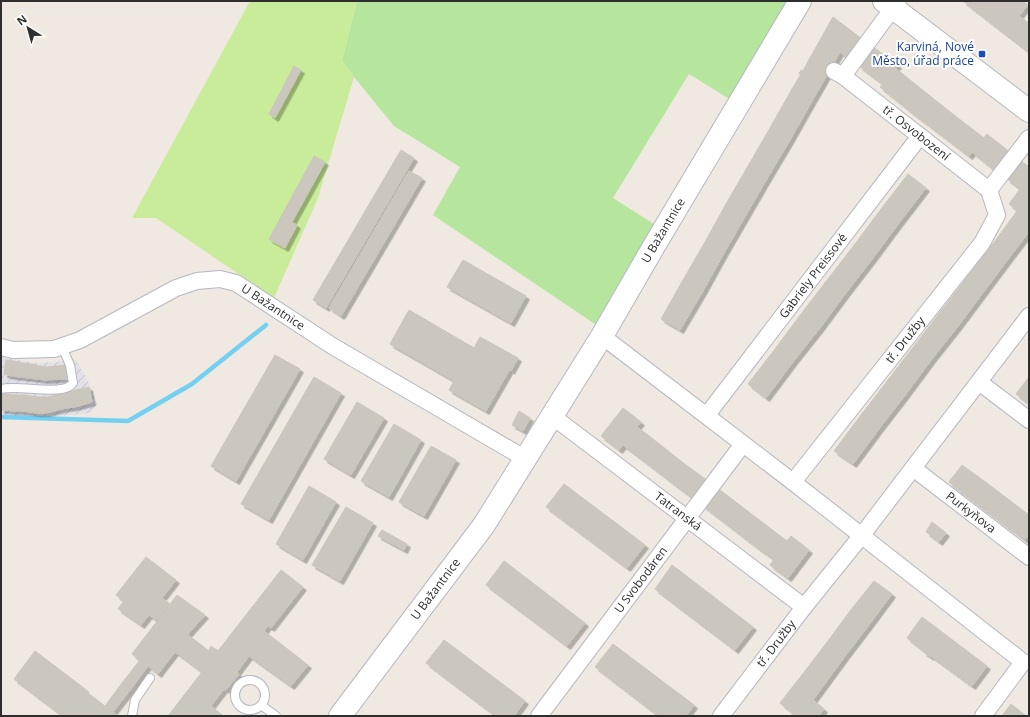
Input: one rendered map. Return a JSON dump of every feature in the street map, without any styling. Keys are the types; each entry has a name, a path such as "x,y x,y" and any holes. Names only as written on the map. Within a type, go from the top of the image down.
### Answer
{"street":[{"name":"U Bažantnice","path":"340,716 484,525 602,336 800,1"},
{"name":"tř. Osvobození","path":"990,190 838,74 892,3 1029,111"},
{"name":"Gabriely Preissové","path":"707,415 920,136"},
{"path":"990,190 1029,138"},
{"name":"tř. Družby","path":"794,482 982,243 997,215 990,190"},
{"name":"U Bažantnice","path":"1,348 12,350 54,349 80,340 176,288 197,281 220,279 236,283 334,347 526,459"},
{"name":"tř. Družby","path":"729,713 804,607 862,535 1029,316"},
{"path":"602,336 707,415 1026,662 983,716"},
{"path":"979,382 1029,420"},
{"name":"Tatranská","path":"552,416 804,607"},
{"name":"U Svobodáren","path":"539,716 743,444"},
{"name":"Purkyňova","path":"913,468 1029,557"}],"lane":[{"path":"1,389 21,388 57,390 70,386 73,382 70,365 62,346"},
{"path":"132,716 135,700 150,678"},
{"path":"261,705 276,716"}],"shaded area":[{"path":"1,357 38,363 76,360 88,381 97,404 91,413 47,417 1,415"}],"green space":[{"path":"250,1 357,1 342,60 354,77 318,198 274,298 156,218 132,218"},
{"path":"357,1 788,1 731,100 689,74 613,198 654,224 595,324 433,215 460,167 394,126 342,60"}],"building":[{"path":"963,1 993,1 981,15"},
{"path":"993,1 998,1 1001,3 1003,1 1023,1 1028,5 1019,16 1026,21 1012,39 981,15"},
{"path":"833,17 862,39 848,58 840,52 831,68 811,56"},
{"path":"1026,21 1029,23 1029,52 1012,39"},
{"path":"873,47 898,65 883,84 859,66"},
{"path":"811,56 831,68 812,101 792,89 801,74 799,74 801,70 803,71"},
{"path":"294,66 301,70 275,118 269,114"},
{"path":"895,68 925,92 910,111 880,87"},
{"path":"792,89 812,101 790,140 770,128"},
{"path":"925,92 954,115 939,133 910,111"},
{"path":"954,115 984,138 969,156 939,133"},
{"path":"770,128 790,140 768,177 748,166"},
{"path":"987,134 1012,154 996,171 972,152"},
{"path":"401,150 414,158 326,308 313,300"},
{"path":"314,156 325,162 292,222 297,225 285,248 269,239"},
{"path":"1020,160 1029,167 1029,215 1027,218 1009,204 1020,189 1007,179"},
{"path":"748,166 768,177 746,215 726,204"},
{"path":"409,171 422,178 341,316 329,308"},
{"path":"908,174 926,188 899,223 881,209"},
{"path":"726,204 746,215 724,253 705,242"},
{"path":"881,209 899,223 873,258 855,244"},
{"path":"1017,211 1029,220 1029,232 1012,254 995,241"},
{"path":"995,241 1012,254 985,290 968,276"},
{"path":"705,242 724,253 703,291 683,280"},
{"path":"855,244 873,258 846,293 828,279"},
{"path":"463,260 526,296 511,323 447,287"},
{"path":"968,276 985,290 959,325 941,311"},
{"path":"828,279 846,293 820,328 801,314"},
{"path":"683,280 703,291 680,330 661,319"},
{"path":"409,310 510,369 491,402 390,344"},
{"path":"941,311 959,325 932,359 914,346"},
{"path":"801,314 820,328 793,362 775,349"},
{"path":"480,337 518,358 511,371 474,348"},
{"path":"914,346 932,359 906,394 888,380"},
{"path":"775,349 793,362 766,398 748,384"},
{"path":"275,355 300,369 236,481 211,466"},
{"path":"6,360 14,361 12,376 4,374"},
{"path":"14,361 23,363 21,377 12,376"},
{"path":"23,363 31,364 29,378 21,377"},
{"path":"31,364 39,366 37,379 29,378"},
{"path":"67,365 68,379 58,379 57,366"},
{"path":"39,366 47,367 46,380 37,379"},
{"path":"57,366 58,379 46,380 47,367"},
{"path":"314,377 341,393 269,520 241,504"},
{"path":"1029,377 1029,404 1016,394"},
{"path":"888,380 906,394 879,429 861,415"},
{"path":"454,381 491,402 486,411 449,390"},
{"path":"89,387 92,402 82,405 80,389"},
{"path":"80,389 82,405 74,407 72,391"},
{"path":"72,391 74,407 66,408 64,393"},
{"path":"64,393 66,408 58,410 56,395"},
{"path":"1,394 7,394 5,410 1,410"},
{"path":"7,394 15,395 13,411 5,410"},
{"path":"15,395 23,395 22,411 13,411"},
{"path":"23,395 31,396 29,412 22,411"},
{"path":"56,395 58,410 46,413 48,397"},
{"path":"31,396 39,397 38,413 29,412"},
{"path":"39,397 48,397 46,413 38,413"},
{"path":"357,402 384,418 351,475 324,459"},
{"path":"623,408 641,422 637,427 653,439 639,457 623,445 619,450 601,436"},
{"path":"519,411 530,418 523,431 512,425"},
{"path":"861,415 879,429 853,464 834,451"},
{"path":"394,424 421,440 389,497 361,481"},
{"path":"653,439 682,462 669,480 639,457"},
{"path":"431,446 456,460 424,516 399,502"},
{"path":"682,462 708,481 694,499 669,480"},
{"path":"962,465 988,484 975,502 949,482"},
{"path":"564,484 645,545 627,568 546,507"},
{"path":"988,484 1013,503 1000,521 975,502"},
{"path":"309,486 336,502 303,560 276,544"},
{"path":"716,487 741,506 728,525 702,505"},
{"path":"1013,503 1029,515 1029,535 1025,540 1000,521"},
{"path":"741,506 771,529 758,548 728,525"},
{"path":"346,507 373,523 340,581 312,565"},
{"path":"932,522 946,533 939,542 926,532"},
{"path":"771,529 787,541 791,536 809,550 788,578 770,565 774,559 758,548"},
{"path":"382,530 407,544 404,550 378,536"},
{"path":"146,557 176,580 162,598 169,603 156,620 149,615 141,625 118,609 124,601 116,595"},
{"path":"504,561 585,623 567,646 486,585"},
{"path":"672,565 753,627 735,650 655,589"},
{"path":"281,570 303,587 271,628 268,626 264,631 308,665 291,686 249,656 237,672 209,650 211,646 218,651"},
{"path":"874,581 892,594 869,625 850,611"},
{"path":"177,595 205,615 188,634 179,628 166,645 175,652 158,674 148,666 131,689 122,683 140,660 132,654"},
{"path":"850,611 869,625 846,655 828,641"},
{"path":"922,617 987,666 972,686 931,656 923,652 924,651 907,638"},
{"path":"179,628 239,674 226,690 166,645"},
{"path":"444,640 525,701 514,716 496,716 426,663"},
{"path":"828,641 846,655 824,685 805,671"},
{"path":"613,644 694,705 686,716 659,716 595,667"},
{"path":"35,651 118,716 63,716 14,679"},
{"path":"805,671 824,685 813,700 824,709 819,716 796,716 780,703"},
{"path":"202,672 224,689 211,706 223,716 168,716"},
{"path":"122,683 131,689 113,712 105,706"},
{"path":"1011,704 1026,716 1002,716"}],"waterway":[{"path":"1,417 128,421 192,384 266,325"}],"place":[{"name":"Karviná, Nové Město, úřad práce","path":"982,54"}]}
